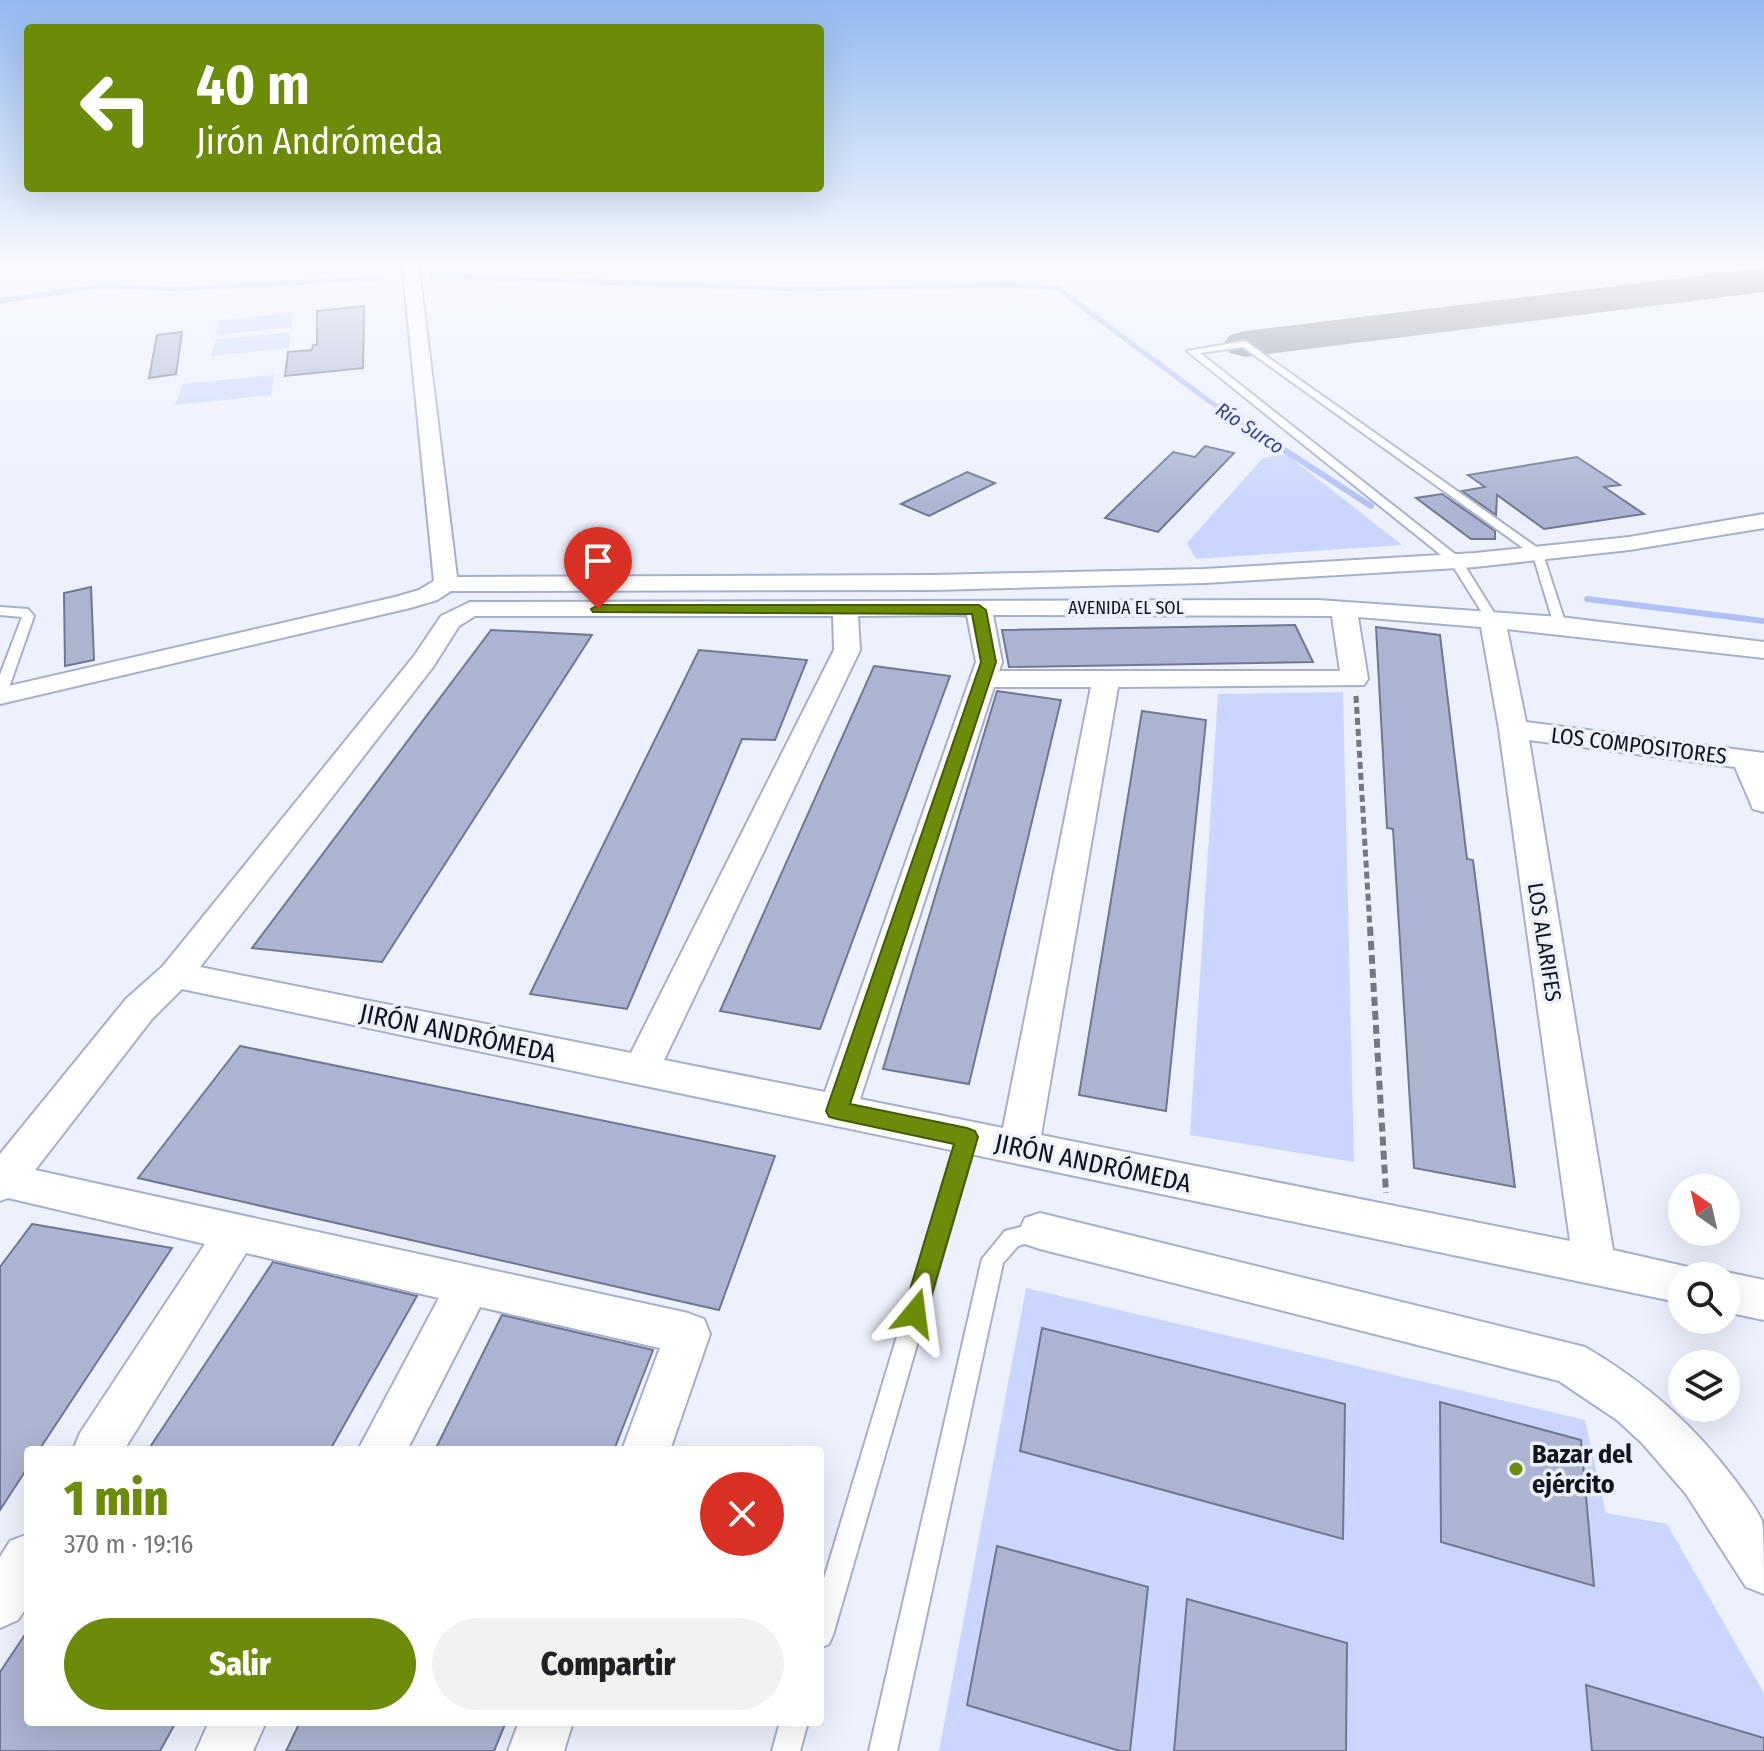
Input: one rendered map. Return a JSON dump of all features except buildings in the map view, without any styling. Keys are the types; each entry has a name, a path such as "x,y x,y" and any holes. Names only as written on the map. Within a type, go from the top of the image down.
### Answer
{"street":[{"path":"419,343 446,584"},
{"path":"0,695 401,603 428,595 446,584 499,587 1272,574 1613,546 1764,521"},
{"name":"AVENIDA EL SOL","path":"175,975 424,661 450,621 462,612 485,607 1344,609 1560,625 1764,650"},
{"path":"983,679 1355,679 1344,609"},
{"path":"641,1070 847,650 845,610"},
{"path":"837,1111 989,662 979,610"},
{"name":"LOS ALARIFES","path":"1492,619 1513,729 1594,1265"},
{"path":"1019,1148 1106,679"},
{"name":"LOS COMPOSITORES","path":"1513,729 1756,761"},
{"path":"1756,761 1764,802"},
{"path":"175,975 139,1009 2,1182 470,1283 688,1334 647,1446"},
{"name":"JIRÓN ANDRÓMEDA","path":"175,975 1668,1280"},
{"path":"1040,1231 1569,1362 1613,1388 1665,1431 1694,1461 1719,1495 1764,1569"},
{"path":"100,1446 236,1232"},
{"path":"384,1446 470,1283"},
{"path":"1740,1295 1764,1300"},
{"path":"0,1602 24,1565"},
{"path":"224,1751 237,1726"},
{"path":"536,1751 545,1726"}],"lane":[{"path":"1492,619 1456,561 1192,351 1245,344 1538,553 1560,625"},
{"path":"0,611 24,612 28,616 0,695"},
{"path":"824,1621 967,1137"},
{"path":"883,1751 993,1259 1012,1238 1040,1231"},
{"path":"786,1751 793,1726"}],"path":[{"path":"1355,679 1388,1224"}],"shaded area":[{"path":"214,343 289,343 289,348 211,356"},
{"path":"274,375 271,395 175,405 183,384"},
{"path":"1286,454 1402,545 1196,559 1187,543 1263,458"},
{"path":"1343,692 1354,1162 1190,1135 1218,694"},
{"path":"1026,1288 1585,1420 1606,1513 1667,1524 1764,1693 1764,1751 939,1751"}],"waterway":[{"name":"Río Surco","path":"1131,343 1255,431"},
{"name":"Río Surco","path":"1252,429 1371,506"},
{"name":"Río Surco","path":"1587,599 1764,621"}],"taxiway":[{"path":"1245,344 1255,343"}],"place":[{"name":"Bazar del ejército","path":"1516,1469"}],"route":[{"path":"598,609 979,610 989,662 837,1111 967,1137 915,1313"}]}
